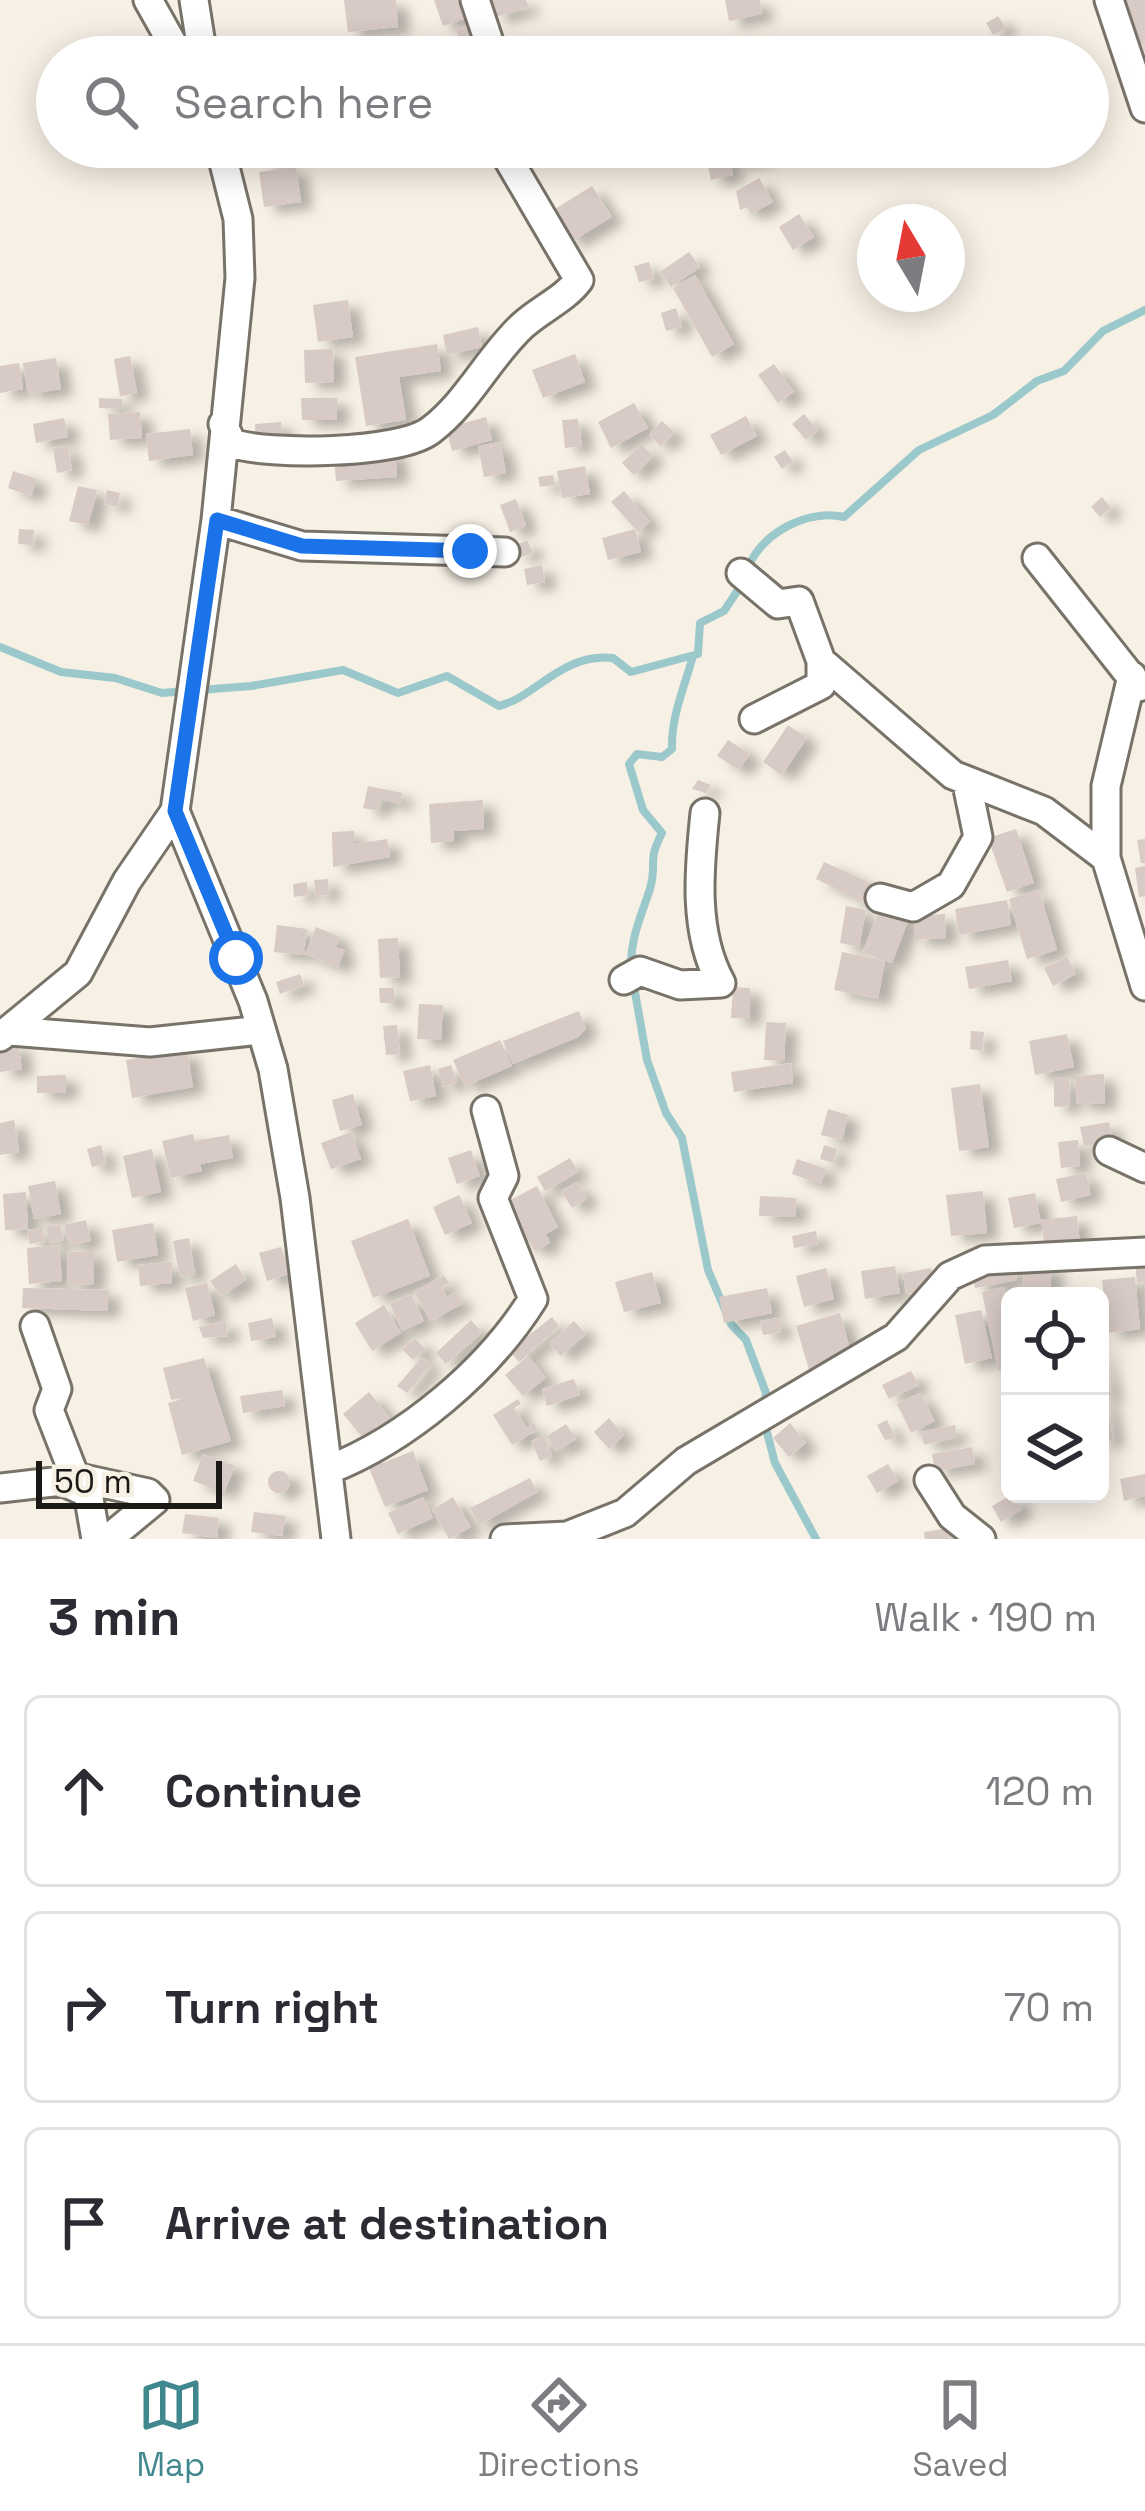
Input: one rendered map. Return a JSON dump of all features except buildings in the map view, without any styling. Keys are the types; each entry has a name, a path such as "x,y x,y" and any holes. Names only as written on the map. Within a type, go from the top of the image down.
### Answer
{"street":[{"path":"148,0 168,36"},
{"path":"194,0 199,36"},
{"path":"475,0 487,36"},
{"path":"1109,0 1145,108"},
{"path":"5,1034 78,973 127,881 175,811 217,520 240,278 238,218 225,168"},
{"path":"223,424 232,443 254,451 398,442 428,434 461,403 522,325 579,280 513,168"},
{"path":"217,520 302,546 505,551"},
{"path":"1036,558 1138,686 1106,786 1106,858 1145,986"},
{"path":"741,573 778,604 799,602 821,661 821,685 754,719"},
{"path":"821,661 967,784 1044,811 1106,858"},
{"path":"880,898 914,907 951,885 978,837 967,784"},
{"path":"175,811 261,1030 295,1198 336,1539"},
{"path":"632,976 680,986 721,983 705,954 700,865 705,813"},
{"path":"5,1034 150,1042 261,1030"},
{"path":"328,1470 370,1454 454,1388 510,1336 532,1298 493,1198 504,1176 486,1110"},
{"path":"1109,1151 1145,1168"},
{"path":"505,1539 567,1536 625,1513 686,1461 762,1414 846,1371 896,1336 950,1276 968,1266 985,1260 1145,1252"},
{"path":"35,1326 57,1389 49,1410 75,1477 148,1493 154,1500 108,1539"},
{"path":"929,1480 952,1516 981,1539"},
{"path":"0,1488 62,1481 88,1493 96,1539"}],"waterway":[{"path":"747,570 775,534 816,516 844,517 919,450 993,415 1037,381 1064,371 1103,331 1145,310"},
{"path":"0,647 61,672 115,678 162,693 251,686 343,670 398,693 447,676 499,706 578,662 613,658 631,672 698,654 700,623 724,611 742,584"},
{"path":"631,966 654,851 662,833 643,810 629,764 637,754 662,757 672,749 676,714 693,656"},
{"path":"633,981 647,1060 666,1113 682,1138 708,1270 731,1324 746,1340 766,1393 764,1406"},
{"path":"764,1421 775,1463 816,1539"}],"route":[{"path":"236,958 175,811 217,520 302,546 470,551"}]}
